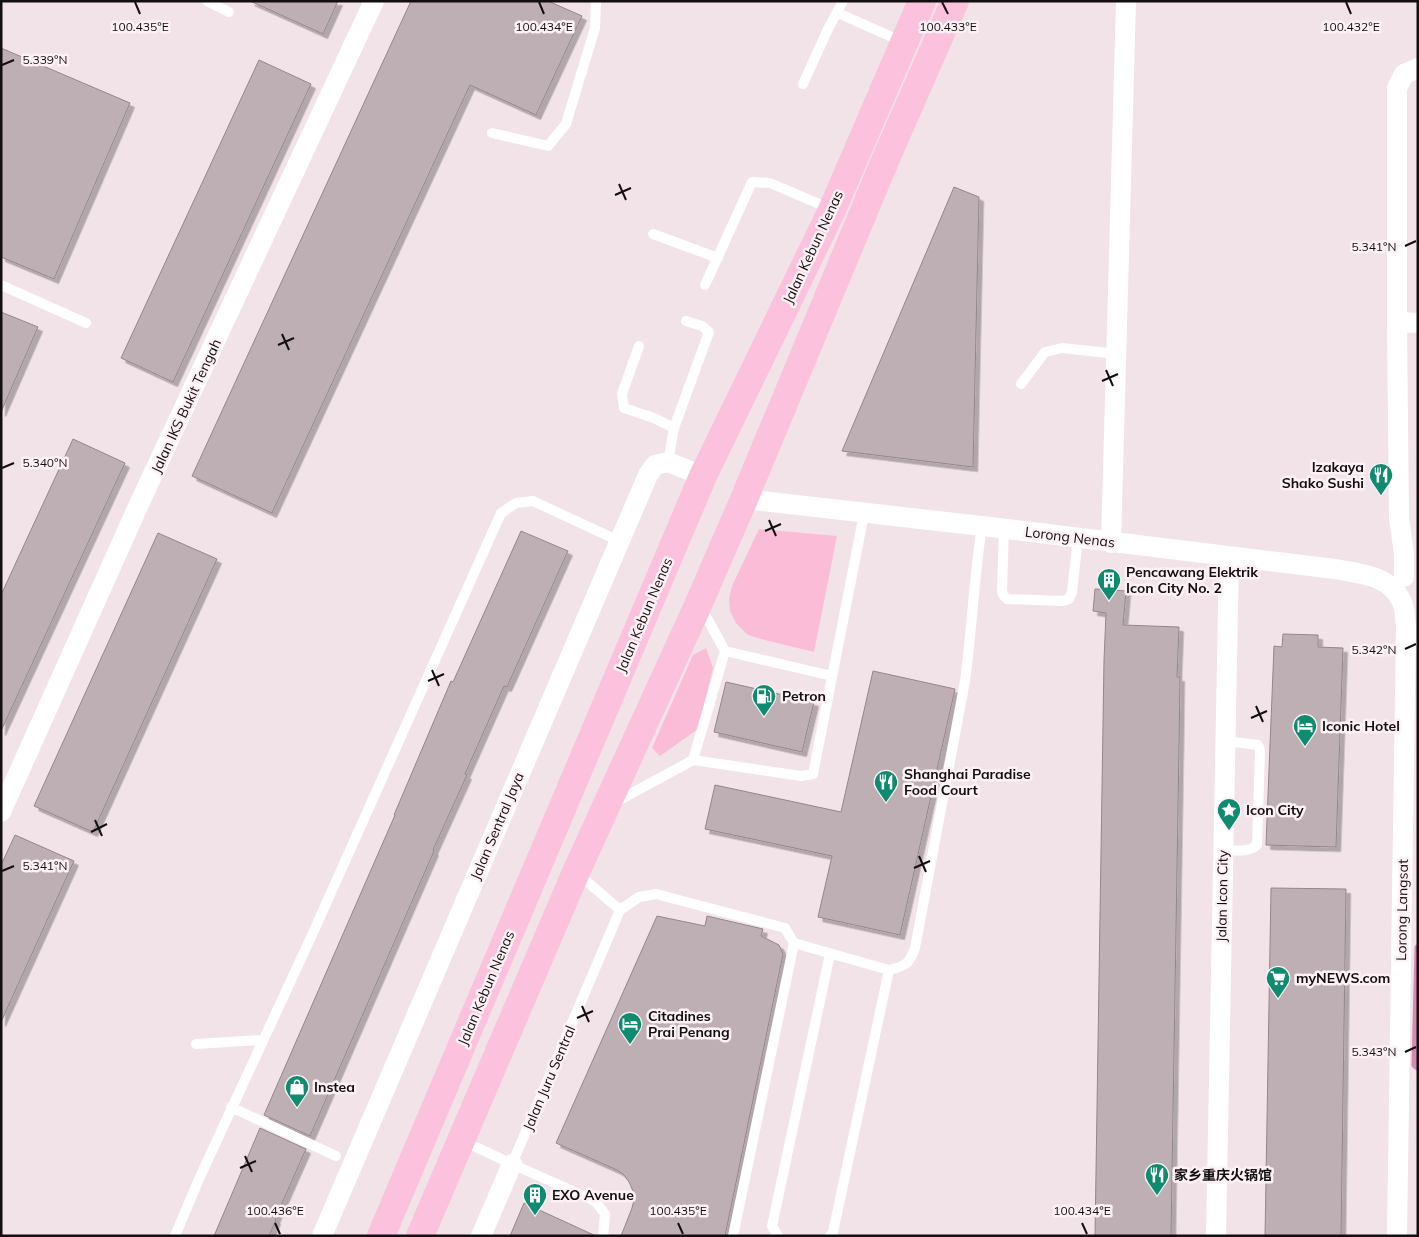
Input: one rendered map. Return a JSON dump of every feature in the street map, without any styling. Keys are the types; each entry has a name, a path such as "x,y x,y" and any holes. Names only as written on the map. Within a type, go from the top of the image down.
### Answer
{"main road":[{"name":"Jalan Kebun Nenas","path":"381,1236 703,476 832,210 922,1"},
{"path":"420,1236 576,872 744,500 880,172 955,1"}],"street":[{"name":"Jalan IKS Bukit Tengah","path":"1,812 140,502 374,1"},
{"path":"1112,543 1126,1"},
{"path":"1405,579 1399,518 1408,323 1397,88 1404,74 1418,68"},
{"path":"668,462 703,476"},
{"name":"Jalan Sentral Jaya","path":"322,1236 648,475 655,465 668,462"},
{"name":"Lorong Nenas","path":"744,500 982,526 1405,579"},
{"name":"Jalan Icon City","path":"1216,1236 1229,556"},
{"name":"Lorong Langsat","path":"1397,1236 1406,626 1403,603 1405,579"},
{"name":"Jalan Juru Sentral","path":"481,1236 512,1164"}],"lane":[{"path":"207,1 229,12"},
{"path":"492,132 548,146 566,124 595,28 596,1"},
{"path":"803,84 843,1"},
{"path":"838,12 903,43"},
{"path":"706,285 752,182 770,184 832,210"},
{"path":"653,234 718,258"},
{"path":"1,285 86,323"},
{"path":"668,462 674,428 709,332 702,326 686,320"},
{"path":"639,346 622,394 624,408 654,418 674,428"},
{"path":"1021,384 1045,352 1062,348 1117,354"},
{"path":"175,1236 231,1107 312,935 501,513 516,503 533,501 620,541"},
{"path":"604,809 694,760 801,776 813,774 864,514"},
{"path":"576,872 620,910 639,897 656,894 785,928 794,943 889,970 899,968 910,961 915,948 966,681 982,526"},
{"path":"1004,529 1002,589 1003,595 1007,599 1063,602 1069,599 1072,592 1078,538"},
{"path":"694,760 725,651 699,603"},
{"path":"725,651 832,676"},
{"path":"1223,850 1250,850 1257,845 1260,750 1258,745 1225,741"},
{"name":"Jalan Juru Sentral","path":"512,1164 620,910"},
{"path":"734,1235 794,943"},
{"path":"778,1236 772,1226 830,954"},
{"path":"830,1236 833,1232 889,970"},
{"path":"196,1044 262,1040"},
{"path":"231,1107 336,1156"},
{"path":"461,1140 595,1201 605,1214 603,1236"}],"shaded area":[{"path":"759,529 837,536 814,652 748,635 736,623 730,611 729,599 732,586"},
{"path":"706,648 713,668 698,729 660,756 652,748 693,655"}],"building":[{"path":"250,1 338,1 323,34"},
{"path":"411,1 548,1 582,16 536,115 470,85 272,513 192,476"},
{"path":"1,48 130,103 54,279 1,257"},
{"path":"259,60 311,84 173,382 121,358"},
{"path":"954,187 979,197 973,467 842,451"},
{"path":"1,312 38,327 1,412"},
{"path":"73,439 125,463 1,731 1,595"},
{"path":"521,531 568,551 507,687 504,686 465,774 467,775 310,1136 264,1115 395,815 451,681 453,682"},
{"path":"158,533 217,559 93,832 34,806"},
{"path":"1095,589 1126,591 1123,625 1179,627 1177,677 1180,677 1171,1236 1095,1236 1106,613 1093,611"},
{"name":"Iconic Hotel","path":"1283,634 1318,635 1318,647 1343,648 1336,847 1266,845 1274,646 1282,647"},
{"name":"Shanghai Paradise Food Court","path":"873,671 955,689 900,935 818,917 832,856 705,829 715,785 841,812"},
{"name":"Petron","path":"726,682 814,702 802,752 714,732"},
{"path":"15,835 74,861 1,1022 1,865"},
{"path":"1271,888 1346,889 1341,1236 1265,1236"},
{"path":"657,916 705,926 707,916 763,929 761,936 779,945 783,954 725,1236 621,1236 634,1200 629,1182 617,1170 556,1143"},
{"path":"260,1128 306,1149 276,1220 269,1236 214,1236"},
{"name":"EXO Avenue","path":"524,1203 596,1236 510,1236"}],"waterway":[{"path":"1418,948 1415,1065 1418,1067"}],"place":[{"name":"Izakaya Shako Sushi","path":"1381,496"},
{"name":"Pencawang Elektrik Icon City No. 2","path":"1109,601"},
{"name":"Petron","path":"764,717"},
{"name":"Iconic Hotel","path":"1305,747"},
{"name":"Shanghai Paradise Food Court","path":"886,803"},
{"name":"Icon City","path":"1229,831"},
{"name":"myNEWS.com","path":"1278,999"},
{"name":"Citadines Prai Penang","path":"630,1045"},
{"name":"Instea","path":"297,1108"},
{"name":"家乡重庆火锅馆","path":"1157,1196"},
{"name":"EXO Avenue","path":"535,1216"}]}
